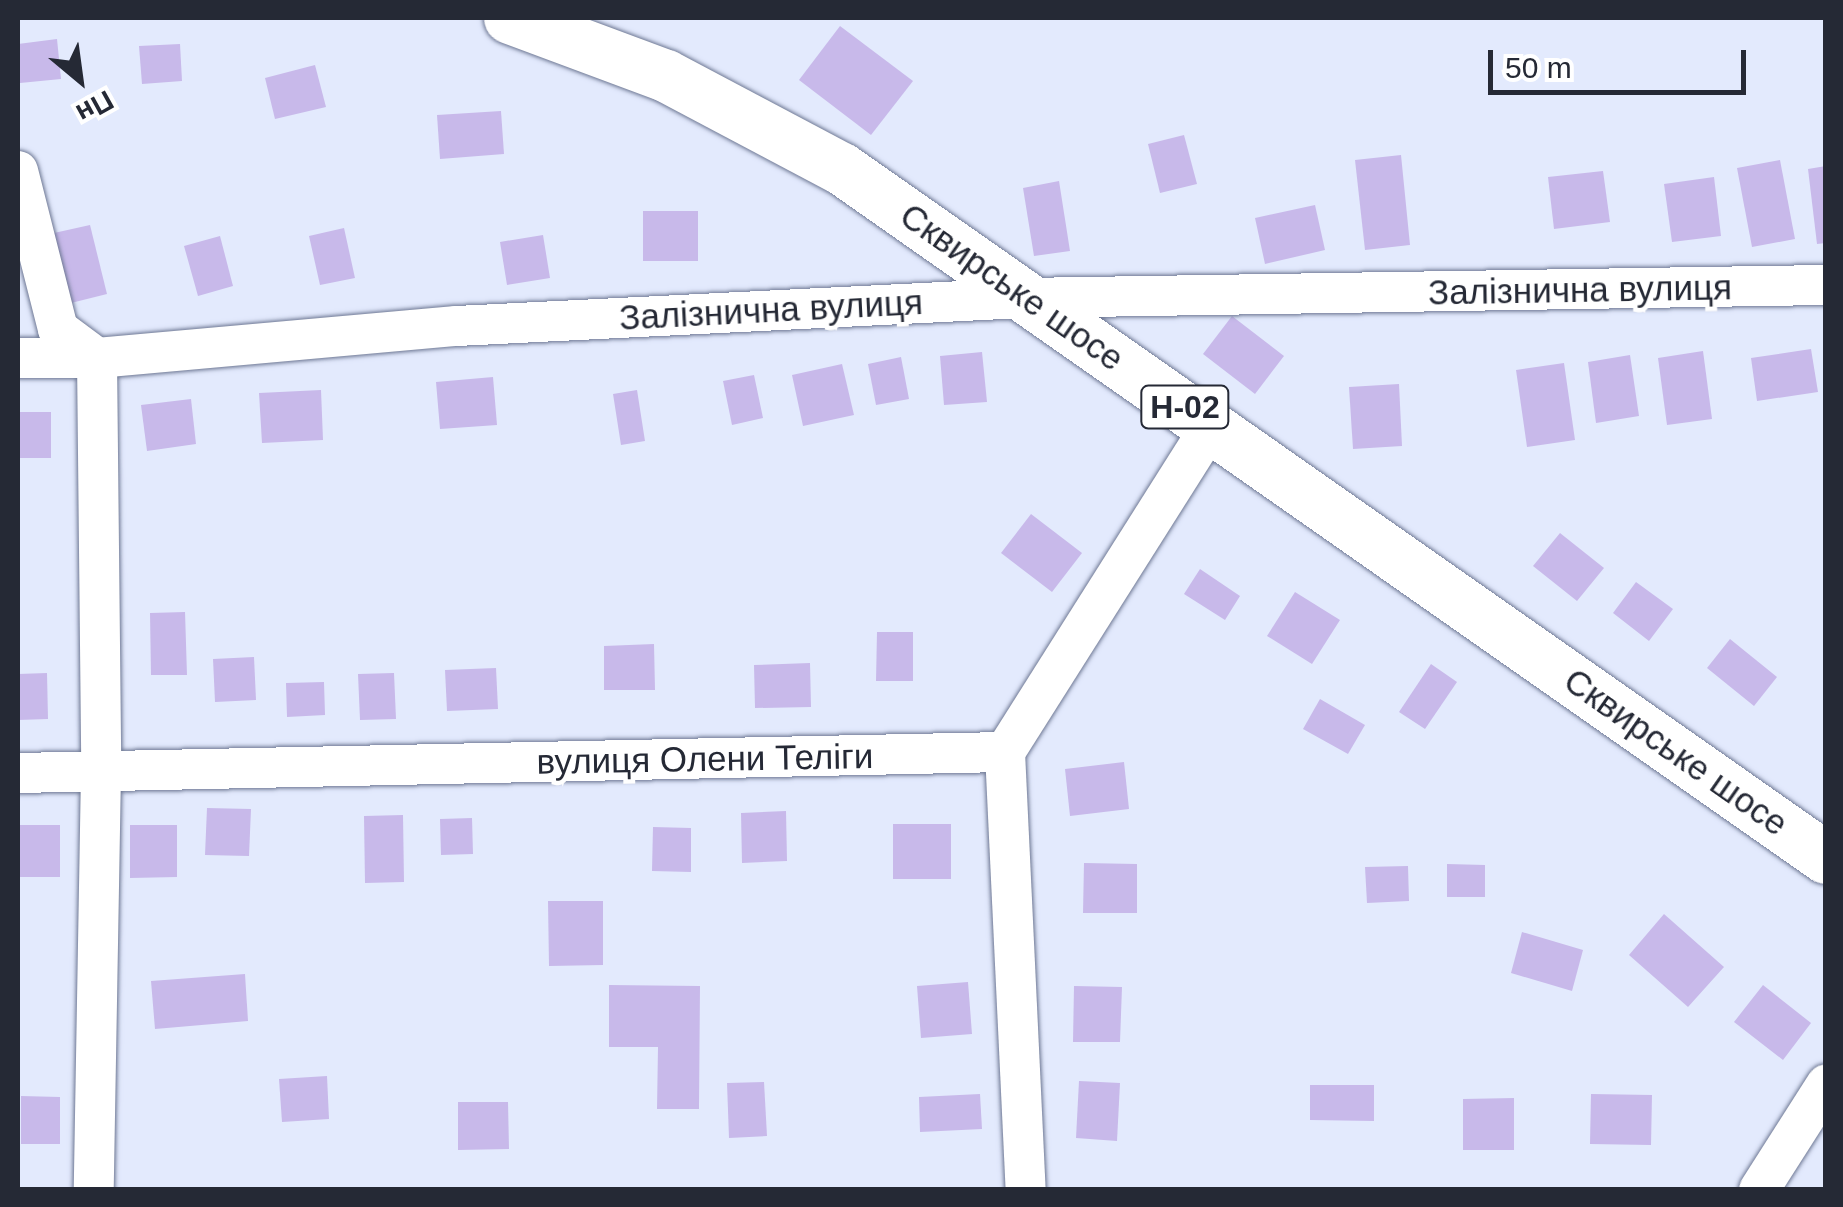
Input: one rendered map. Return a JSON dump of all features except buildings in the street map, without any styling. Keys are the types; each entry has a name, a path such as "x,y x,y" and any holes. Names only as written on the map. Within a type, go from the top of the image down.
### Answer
{"main road":[{"name":"Сквирське шосе","path":"510,18 666,76 754,119 871,189 1826,858"}],"street":[{"path":"18,170 58,329 96,358 101,772 94,1190"},
{"name":"Залізнична вулиця","path":"18,358 96,358 457,326 1024,298 1826,285"},
{"path":"1026,1190 1006,752 1212,425"},
{"name":"вулиця Олени Теліги","path":"18,774 1006,752"},
{"path":"1759,1190 1826,1085"}]}
